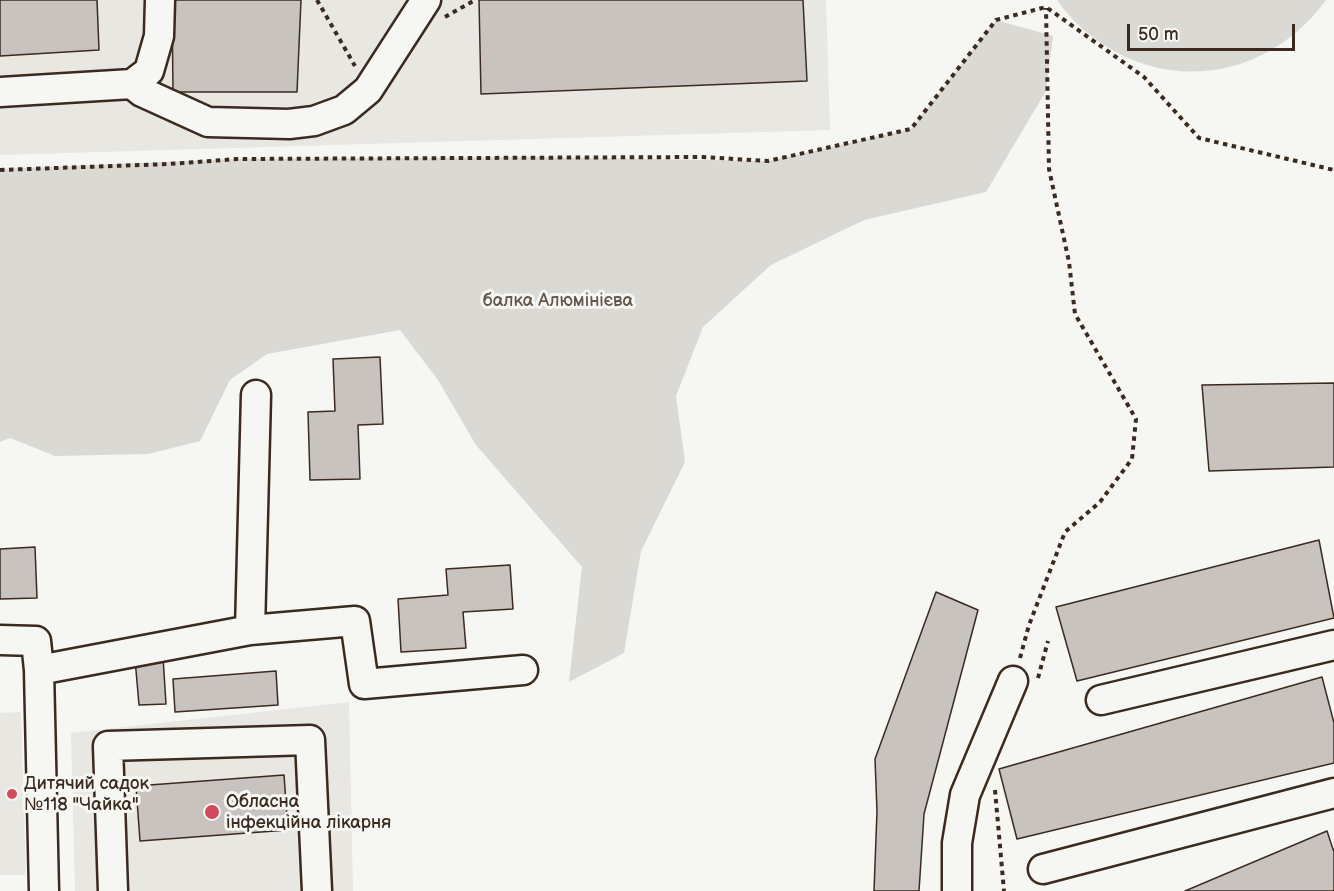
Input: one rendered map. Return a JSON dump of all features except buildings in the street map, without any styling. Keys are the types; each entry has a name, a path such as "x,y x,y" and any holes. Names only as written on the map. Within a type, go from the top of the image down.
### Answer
{"street":[{"path":"0,92 132,84 149,71 159,36 160,0"},
{"path":"132,84 142,92 208,122 288,124 314,121 344,110 369,90 426,0"},
{"path":"250,630 256,395"},
{"path":"39,670 250,630 355,621 363,684 523,670"},
{"path":"0,640 36,641 39,670 44,891"},
{"path":"1101,700 1334,645"},
{"path":"957,891 957,843 965,795 1025,684"},
{"path":"113,891 108,746 310,740 317,891"},
{"path":"1043,869 1334,793"}],"path":[{"path":"317,0 369,90"},
{"path":"1025,684 1029,625 1065,532 1100,502 1132,459 1136,418 1075,314 1069,262 1049,169 1046,7"},
{"path":"0,170 169,164 237,159 702,157 768,161 911,129 996,20 1046,7 1144,76 1199,138 1334,170"},
{"path":"1025,684 1048,640"},
{"path":"995,787 1004,891"}],"shaded area":[{"path":"0,0 826,0 830,130 0,155"},
{"name":"Обласна інфекційна лікарня","path":"349,702 353,891 75,891 71,733"},
{"name":"Дитячий садок №118 \"Чайка\"","path":"21,712 26,875 0,875 0,713"}],"green space":[{"path":"1057,0 1326,0 1305,24 1281,44 1254,58 1226,68 1196,72 1166,69 1136,61 1107,47 1080,26"},
{"name":"балка Алюмінієва","path":"996,20 1053,36 1046,91 986,192 864,220 771,265 703,327 676,396 685,462 641,551 624,653 569,682 582,567 476,445 438,380 400,330 267,354 230,380 200,441 148,454 55,456 10,438 0,442 0,169 237,159 530,157 768,161 911,129"}],"place":[{"name":"Дитячий садок №118 \"Чайка\"","path":"12,794"},
{"name":"Обласна інфекційна лікарня","path":"212,812"}]}
